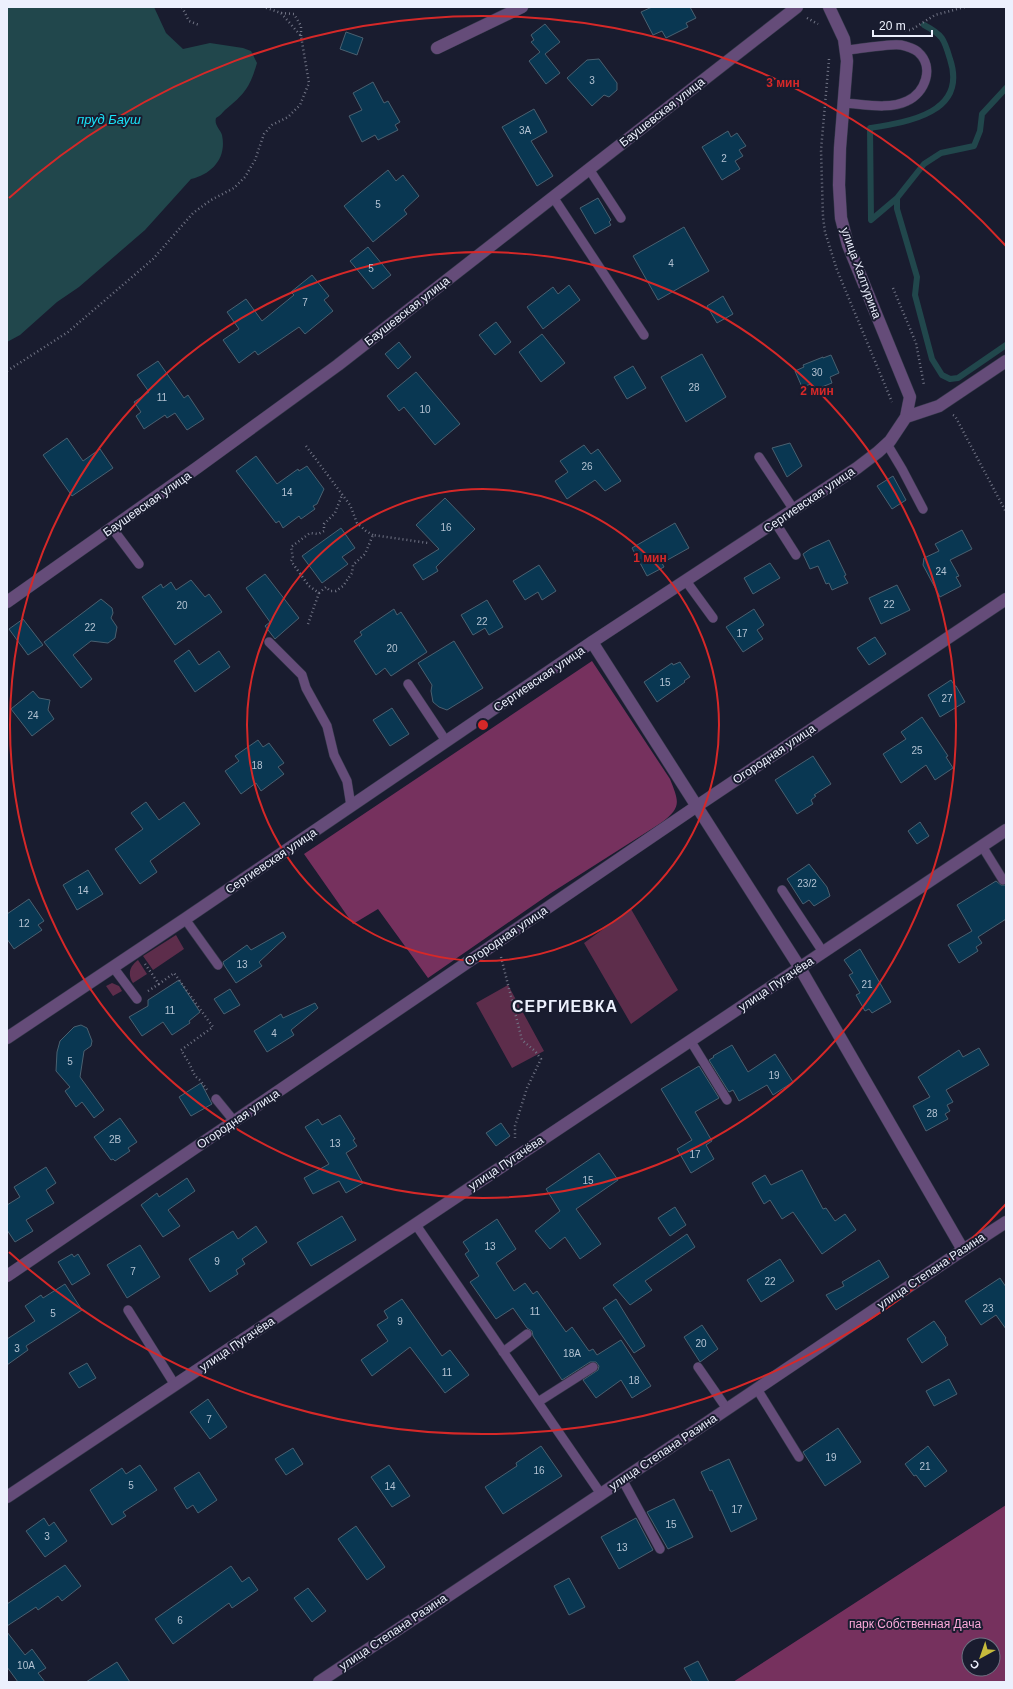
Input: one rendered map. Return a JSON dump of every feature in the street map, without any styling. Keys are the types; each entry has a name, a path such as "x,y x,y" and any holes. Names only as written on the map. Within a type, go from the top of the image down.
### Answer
{"street":[{"path":"437,48 522,7"},
{"name":"Баушевская улица","path":"7,602 198,467 338,365 797,7"},
{"name":"улица Халтурина","path":"830,7 839,25 847,50 847,74 839,163 841,218 848,245 910,397 906,417"},
{"path":"906,417 939,406 1006,361"},
{"name":"Сергиевская улица","path":"7,1038 185,919 592,642 856,468 887,444 906,417"},
{"name":"Огородная улица","path":"7,1276 697,806 1006,599"},
{"path":"592,642 800,968 962,1250"},
{"name":"улица Пугачёва","path":"7,1497 1006,830"},
{"name":"улица Степана Разина","path":"319,1682 622,1480 962,1250 1006,1222"}],"lane":[{"path":"844,103 886,106 907,102 919,93 927,77 927,64 918,51 899,45 847,50"},
{"path":"589,169 622,218"},
{"path":"553,197 644,335"},
{"path":"887,444 923,509"},
{"path":"759,457 794,510"},
{"path":"775,522 796,555"},
{"path":"112,528 139,564"},
{"path":"686,581 713,618"},
{"path":"269,642 302,675 306,688 327,726 334,755 346,781 351,806"},
{"path":"408,684 446,741"},
{"path":"982,846 1002,880"},
{"path":"782,890 823,952"},
{"path":"185,919 218,965"},
{"path":"113,967 137,999"},
{"path":"690,1040 727,1100"},
{"path":"216,1099 234,1122"},
{"path":"416,1225 601,1494"},
{"path":"128,1310 176,1385"},
{"path":"504,1352 527,1334"},
{"path":"538,1402 593,1366"},
{"path":"698,1366 727,1409"},
{"path":"757,1389 799,1457"},
{"path":"622,1480 660,1549"}],"path":[{"path":"182,7 190,21 199,25"},
{"path":"264,7 275,9 282,13 301,36"},
{"path":"911,30 935,15 965,7"},
{"path":"7,371 68,332 95,310 153,259 193,213 211,200 234,188 245,177 255,160 264,134 272,126 288,117 300,105 309,83 301,36 301,26 294,14 282,13"},
{"path":"893,288 916,343 924,385 928,394 939,406"},
{"path":"955,416 1006,512"},
{"path":"306,446 350,505 358,523 366,531 373,535 428,542"},
{"path":"319,593 309,586 291,561 293,558 291,547 310,533 318,534 324,531 324,524 335,513 342,495"},
{"path":"308,624 319,593 326,588 330,591 336,591 343,586 352,573 353,565 364,554 373,535"},
{"path":"497,942 522,1040 535,1051 541,1059 538,1068 527,1088 515,1126 515,1157"},
{"path":"136,952 158,984 174,973 213,1027 181,1050 189,1063 194,1076 200,1080 213,1100 216,1099"}],"shaded area":[{"path":"631,909 678,990 631,1024 584,943"},
{"path":"176,935 184,949 153,970 143,956"},
{"path":"138,960 147,974 133,983 130,976 130,970"},
{"path":"112,983 119,986 122,991 113,996 106,986"},
{"path":"508,985 544,1051 512,1068 476,1003"}],"green space":[{"path":"592,661 670,779 677,799 677,804 673,813 661,823 551,893 428,978 378,909 353,924 304,854"},
{"name":"парк Собственная Дача","path":"1006,1505 1006,1682 733,1682"}],"water":[{"name":"пруд Бауш","path":"7,7 154,7 166,33 183,49 210,43 243,48 251,51 257,63 246,90 216,118 216,123 222,135 223,143 220,158 216,164 199,177 191,179 145,230 79,287 57,302 20,335 7,342"}],"building":[{"path":"652,7 690,7 696,18 686,23 688,27 666,38 662,31 653,35 641,12"},
{"path":"545,24 560,42 545,54 560,73 546,84 529,61 540,52 531,42 534,40 531,35"},
{"path":"346,32 363,38 357,55 340,49"},
{"path":"599,59 617,83 617,90 609,97 604,95 592,106 567,78 587,60"},
{"path":"373,82 384,103 388,101 400,122 395,125 398,130 378,140 375,135 362,142 349,116 362,110 353,93"},
{"path":"534,109 547,132 531,141 553,176 537,186 502,127"},
{"path":"728,131 731,137 737,133 746,146 739,150 743,156 735,161 740,169 722,180 702,147"},
{"path":"388,170 396,181 403,175 419,196 404,210 407,214 373,242 344,206"},
{"path":"598,198 611,220 609,222 611,225 595,234 580,208"},
{"path":"684,227 709,271 658,300 633,256"},
{"path":"368,247 391,275 373,289 350,261"},
{"path":"312,275 329,296 324,300 333,311 305,334 299,327 258,355 255,351 239,363 223,340 239,329 227,312 246,299 262,321 294,295 291,292"},
{"path":"569,285 580,300 543,329 527,307 553,287 558,294"},
{"path":"723,296 733,314 717,323 707,306"},
{"path":"496,322 511,342 495,355 479,335"},
{"path":"542,334 565,363 541,382 519,352"},
{"path":"399,342 411,357 398,369 385,354"},
{"path":"702,354 726,397 686,422 661,377"},
{"path":"831,355 839,373 830,377 832,383 814,390 811,384 802,387 795,371 804,367 803,365"},
{"path":"158,361 184,398 188,395 204,419 187,430 175,413 167,418 165,415 144,429 136,416 141,412 134,402 149,392 137,375"},
{"path":"633,366 646,388 627,399 614,377"},
{"path":"416,372 460,424 435,445 404,407 399,411 387,396"},
{"path":"67,438 83,461 100,449 113,468 72,496 43,455"},
{"path":"790,443 802,466 787,477 772,448"},
{"path":"584,445 591,454 598,449 621,481 605,491 595,480 567,499 555,481 568,472 560,461"},
{"path":"256,456 277,484 298,469 299,471 307,466 324,489 317,504 313,506 315,509 301,519 299,516 283,528 279,521 276,523 236,471"},
{"path":"893,476 906,500 892,509 877,486"},
{"path":"445,498 475,529 436,567 438,571 423,580 413,565 439,549 416,525"},
{"path":"675,523 689,548 662,563 664,567 647,576 632,548"},
{"path":"341,528 355,548 342,557 348,564 322,583 302,556"},
{"path":"962,530 972,549 950,560 959,576 956,577 961,586 940,597 923,565 924,558 939,551 935,544"},
{"path":"829,540 846,575 844,576 848,583 832,590 829,583 826,584 818,566 810,569 803,554"},
{"path":"770,563 780,578 753,594 744,578"},
{"path":"539,565 556,591 542,600 538,592 525,600 513,581"},
{"path":"265,574 299,618 275,639 265,626 270,622 246,588"},
{"path":"191,580 205,597 209,594 222,612 175,645 142,597 161,584 163,588 171,582 176,590"},
{"path":"897,585 910,610 881,624 869,598"},
{"path":"101,599 112,608 113,613 111,618 117,627 115,638 108,643 91,641 73,655 92,679 81,688 44,642"},
{"path":"487,600 503,627 489,635 485,628 473,635 461,615"},
{"path":"394,609 397,615 401,612 427,652 391,676 385,668 376,675 354,641 362,635 360,632"},
{"path":"754,609 764,625 757,630 763,639 743,652 726,627"},
{"path":"23,619 43,645 28,655 9,629"},
{"path":"875,637 886,654 869,665 857,648"},
{"path":"454,641 483,688 447,710 439,707 433,702 431,691 432,685 418,663"},
{"path":"189,650 199,665 219,651 230,667 195,692 174,661"},
{"path":"680,662 690,677 657,702 644,682 672,663 673,665"},
{"path":"951,680 965,702 940,717 928,695"},
{"path":"33,691 39,698 50,700 48,710 54,719 32,736 11,709"},
{"path":"392,708 409,734 390,746 373,720"},
{"path":"922,717 948,756 946,757 953,768 935,780 926,765 901,783 883,754 906,739 901,732"},
{"path":"258,740 263,747 269,743 284,763 278,767 284,774 261,791 256,783 241,794 225,771 239,761 235,756"},
{"path":"813,756 831,784 814,795 816,796 811,800 813,804 797,814 775,780"},
{"path":"146,802 159,820 184,802 200,824 150,861 157,872 140,884 115,849 143,829 131,813"},
{"path":"920,822 929,836 917,844 908,831"},
{"path":"809,864 827,887 830,896 814,906 809,900 803,904 787,879"},
{"path":"88,870 103,894 77,910 63,885"},
{"path":"996,881 1001,885 1006,885 1006,919 978,937 982,943 976,947 978,951 959,963 948,945 972,931 957,905"},
{"path":"29,899 44,921 38,925 42,930 14,949 7,939 7,914"},
{"path":"283,932 286,937 259,962 262,966 236,983 223,962 247,945 251,950"},
{"path":"860,949 891,1002 872,1013 869,1009 865,1011 856,995 860,993 849,975 853,973 844,960"},
{"path":"179,980 200,1012 189,1021 190,1023 172,1035 163,1022 142,1036 129,1017 148,1006 148,1000"},
{"path":"230,989 240,1005 224,1014 214,999"},
{"path":"315,1003 318,1008 291,1030 294,1035 267,1052 254,1031 281,1014 283,1018"},
{"path":"81,1025 87,1028 92,1041 91,1046 84,1051 80,1077 104,1110 94,1118 82,1102 76,1107 65,1091 70,1087 56,1071 57,1052 60,1041 74,1027"},
{"path":"732,1045 748,1072 775,1054 793,1082 773,1095 767,1085 739,1101 733,1090 729,1092 709,1060"},
{"path":"979,1048 989,1065 946,1090 953,1102 947,1105 950,1111 945,1114 948,1119 926,1131 913,1106 930,1097 918,1077 959,1050 963,1057"},
{"path":"699,1066 719,1098 695,1112 712,1141 706,1145 714,1159 691,1173 677,1149 692,1140 661,1089"},
{"path":"201,1083 212,1104 191,1116 179,1097"},
{"path":"340,1115 355,1139 353,1140 357,1146 346,1153 363,1183 346,1193 339,1181 313,1194 304,1178 329,1164 305,1127 318,1119 322,1125"},
{"path":"120,1118 137,1142 128,1148 130,1151 115,1161 113,1159 111,1160 94,1137"},
{"path":"501,1123 510,1136 496,1146 486,1133"},
{"path":"599,1153 618,1180 576,1209 601,1244 580,1259 565,1237 550,1249 535,1231 560,1211 546,1189"},
{"path":"46,1167 56,1183 46,1190 54,1203 26,1220 33,1231 15,1242 7,1230 7,1205 20,1197 14,1187"},
{"path":"802,1170 823,1209 826,1208 835,1221 845,1214 856,1230 822,1254 793,1212 782,1219 770,1200 764,1204 752,1183 765,1175 771,1185"},
{"path":"187,1178 195,1191 168,1210 180,1226 163,1237 141,1205 157,1193 159,1197"},
{"path":"675,1207 686,1225 670,1236 658,1218"},
{"path":"342,1216 356,1240 311,1266 297,1243"},
{"path":"497,1219 516,1249 496,1263 514,1291 525,1283 533,1294 537,1291 566,1332 572,1327 589,1351 593,1349 597,1355 621,1340 651,1386 632,1398 621,1380 596,1398 583,1380 598,1370 599,1366 596,1362 590,1362 562,1380 533,1336 532,1331 527,1328 513,1308 496,1319 470,1282 479,1276 465,1254 469,1251 463,1242"},
{"path":"256,1226 267,1242 242,1259 245,1264 236,1270 238,1274 210,1292 189,1259 233,1231 238,1239"},
{"path":"687,1234 695,1247 645,1281 652,1290 630,1305 613,1285"},
{"path":"140,1245 160,1277 127,1298 107,1265"},
{"path":"72,1254 74,1257 78,1254 90,1274 72,1285 58,1262"},
{"path":"780,1259 794,1281 761,1302 747,1280"},
{"path":"879,1260 889,1277 836,1310 826,1295 844,1286 842,1282"},
{"path":"1000,1278 1006,1287 1006,1329 996,1315 981,1325 965,1301"},
{"path":"65,1284 82,1310 26,1346 28,1350 7,1365 7,1339 35,1321 25,1306 41,1295 43,1298"},
{"path":"402,1299 442,1356 450,1350 469,1375 445,1393 410,1347 372,1376 361,1360 388,1341 377,1325 388,1318 384,1311"},
{"path":"616,1299 645,1346 634,1353 603,1308"},
{"path":"934,1321 946,1338 945,1339 948,1345 922,1363 907,1339"},
{"path":"702,1325 718,1349 700,1362 684,1337"},
{"path":"87,1363 96,1378 79,1388 69,1373"},
{"path":"949,1379 957,1394 934,1406 926,1391"},
{"path":"208,1399 227,1427 210,1439 190,1412"},
{"path":"838,1428 861,1462 825,1486 803,1452"},
{"path":"541,1446 562,1476 503,1514 485,1487 517,1466 516,1463"},
{"path":"928,1446 947,1471 925,1487 905,1464"},
{"path":"293,1448 303,1464 286,1475 275,1459"},
{"path":"729,1459 757,1519 731,1532 712,1490 710,1491 701,1472"},
{"path":"140,1465 157,1490 123,1512 126,1516 112,1525 90,1490 122,1468 126,1474"},
{"path":"389,1465 410,1496 392,1507 371,1477"},
{"path":"199,1472 217,1500 198,1513 193,1505 187,1509 174,1488"},
{"path":"674,1499 693,1537 668,1549 647,1512"},
{"path":"44,1518 49,1526 54,1522 67,1541 45,1557 26,1531"},
{"path":"636,1518 653,1550 619,1569 601,1537"},
{"path":"356,1526 385,1567 367,1580 338,1539"},
{"path":"65,1565 81,1586 62,1601 58,1596 38,1610 36,1607 7,1626 7,1604"},
{"path":"231,1566 242,1582 249,1577 258,1590 232,1608 229,1603 173,1644 155,1619"},
{"path":"569,1578 585,1607 569,1615 554,1586"},
{"path":"308,1588 326,1611 312,1622 294,1598"},
{"path":"7,1632 25,1655 32,1649 46,1668 38,1673 45,1682 18,1682 7,1667"},
{"path":"698,1661 709,1682 692,1682 684,1668"},
{"path":"117,1662 130,1682 86,1682"}],"waterway":[{"path":"897,198 871,220 870,128 917,118 931,112 943,103 950,92 953,77 946,47 942,38 924,25"},
{"path":"1006,88 982,114 980,131 974,146 941,153 924,164 897,198 897,209 917,277 915,295 932,359 942,375 950,379 958,378 1006,345"}],"district":[{"name":"СЕРГИЕВКА","path":"565,1006"}]}
